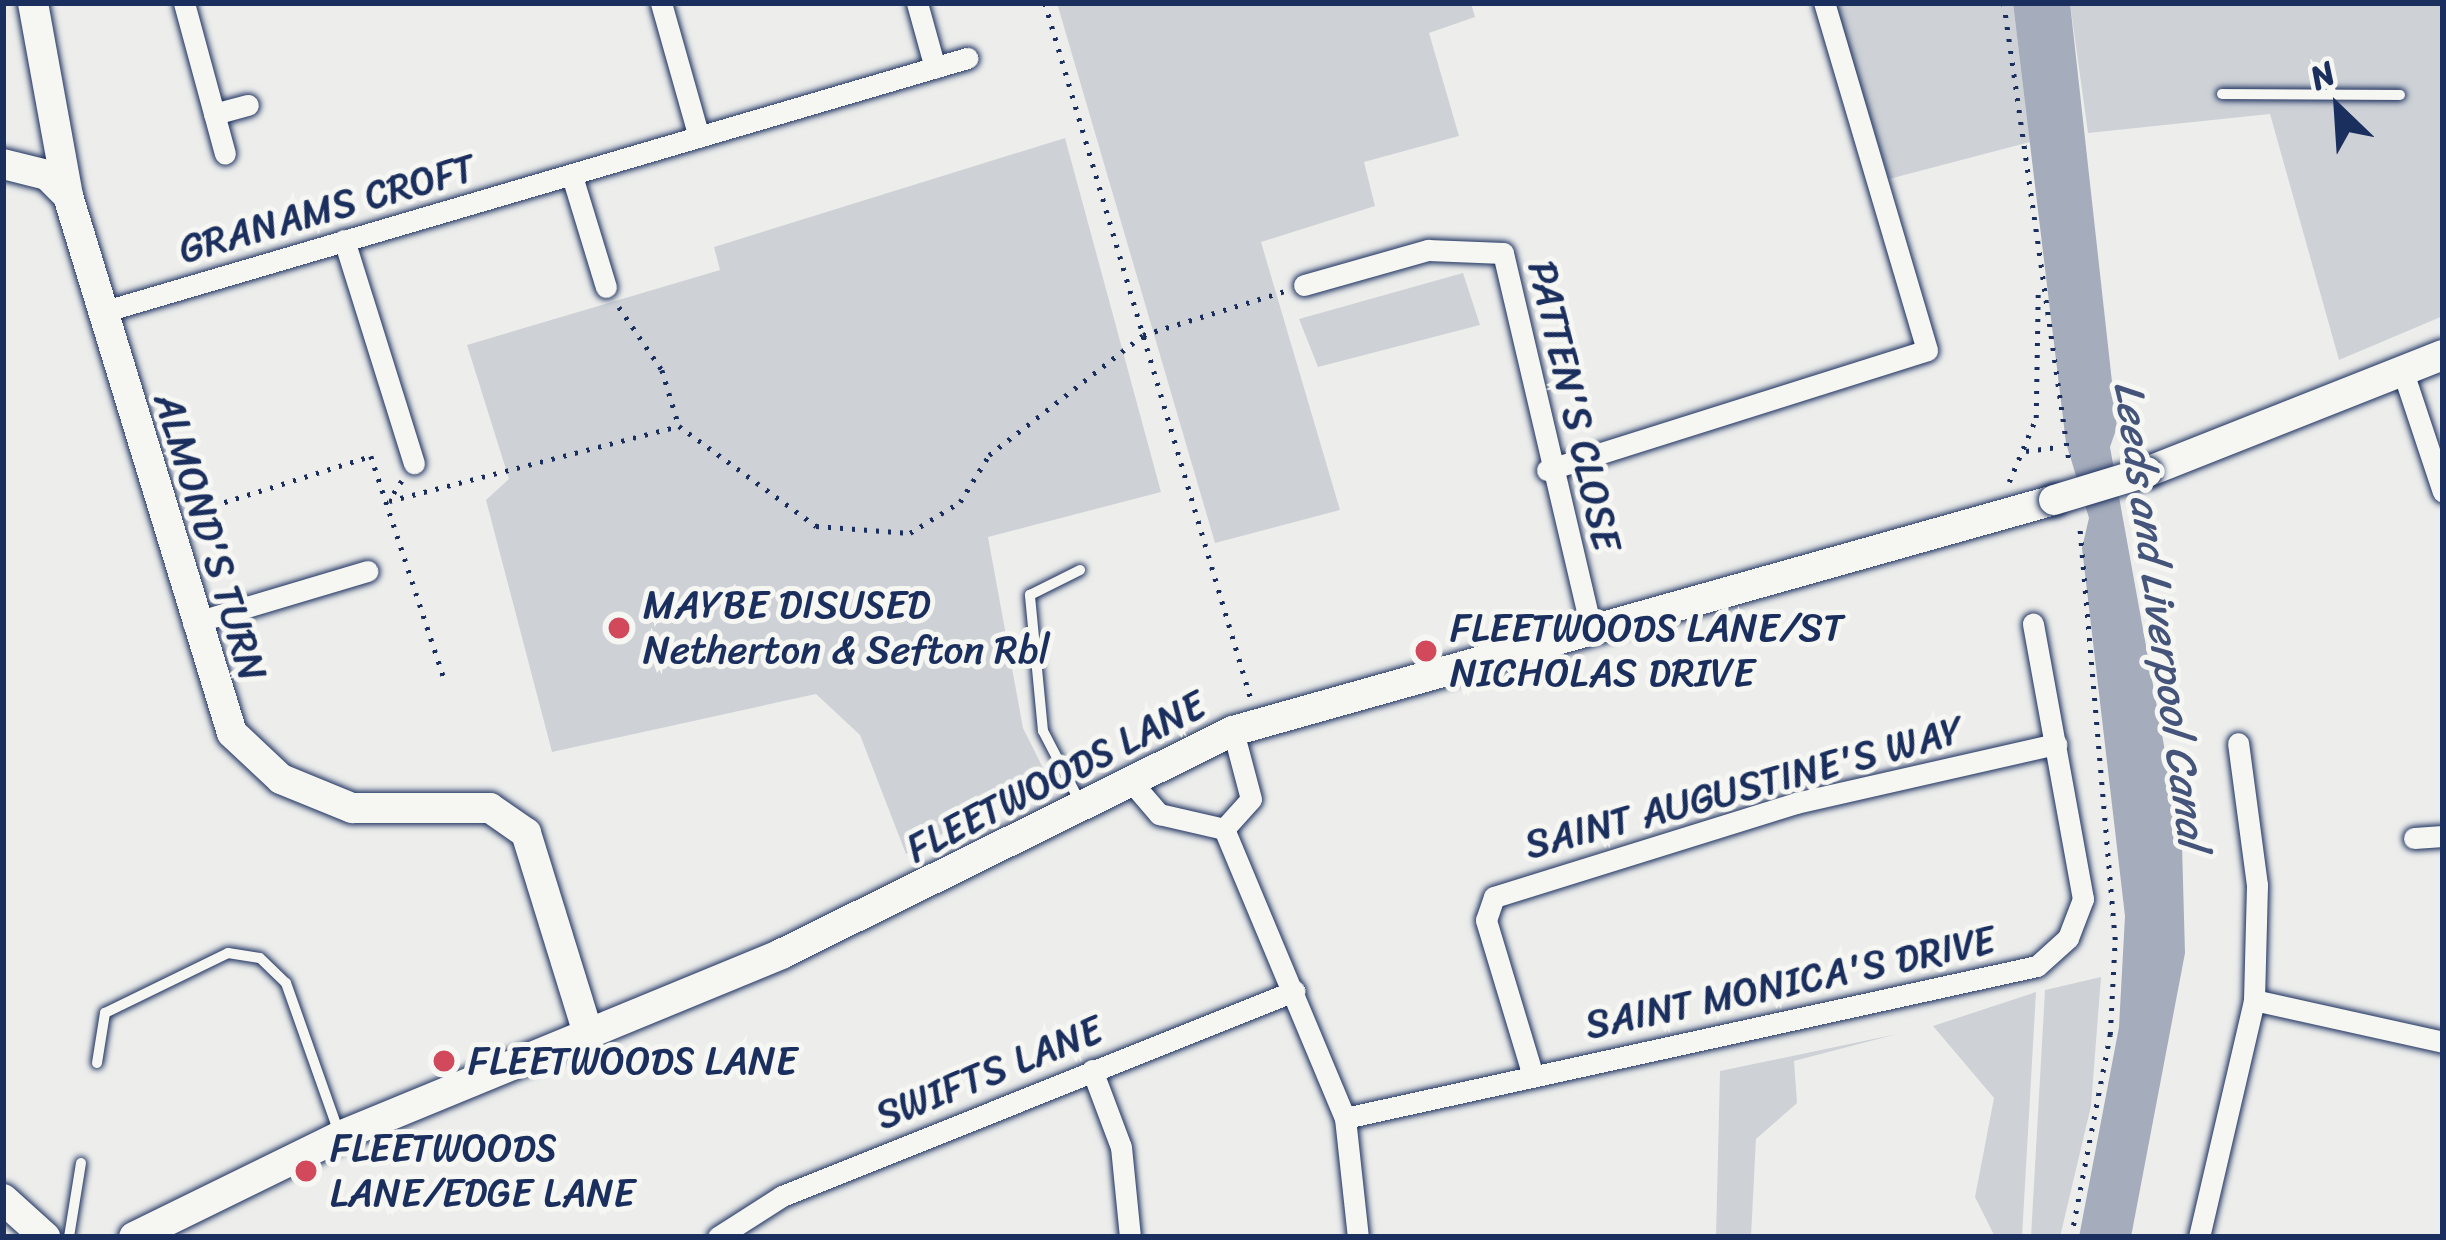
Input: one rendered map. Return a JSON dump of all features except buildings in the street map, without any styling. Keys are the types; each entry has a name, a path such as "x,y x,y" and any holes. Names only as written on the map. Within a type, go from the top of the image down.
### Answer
{"street":[{"name":"ALMOND'S TURN","path":"33,3 68,196 194,623 232,733 281,779 352,808 490,808 526,833 588,1034"},
{"path":"184,3 225,154"},
{"path":"661,3 699,137"},
{"path":"917,3 935,68"},
{"path":"1547,470 1927,350 1824,3"},
{"name":"GRANAMS CROFT","path":"102,312 967,58"},
{"path":"214,114 248,105"},
{"path":"3,164 47,175 68,196"},
{"path":"572,176 606,287"},
{"path":"344,240 414,463"},
{"name":"PATTEN'S CLOSE","path":"1304,285 1428,250 1503,253 1547,470 1592,631"},
{"name":"FLEETWOODS LANE","path":"134,1237 340,1136 588,1034 963,869 1080,802 1245,726 2147,472 2443,356"},
{"path":"2404,372 2443,491"},
{"path":"194,623 367,572"},
{"name":"SAINT MONICA'S DRIVE","path":"1345,1118 2037,966 2068,938 2083,899 2033,624"},
{"path":"1224,829 1251,799 1245,726"},
{"path":"2199,1237 2254,1000 2258,885 2238,743"},
{"name":"SAINT AUGUSTINE'S WAY","path":"1533,1076 1486,920 1493,897 1796,803 2056,744"},
{"path":"1128,778 1159,814 1224,829"},
{"path":"1224,829 1345,1118 1358,1237"},
{"path":"2414,838 2443,836"},
{"name":"SWIFTS LANE","path":"718,1237 782,1196 1294,991"},
{"path":"2254,1000 2443,1042"},
{"path":"1092,1070 1121,1147 1130,1237"},
{"path":"3,1198 45,1237"}],"lane":[{"path":"2222,94 2400,95"},
{"path":"1080,569 1030,595 1043,731 1080,802"},
{"path":"97,1063 105,1013 228,953 260,958 286,983 340,1136"},
{"path":"69,1237 81,1163"}],"path":[{"path":"1045,3 1143,335 1245,726"},
{"path":"2004,3 2068,496 2115,940 2110,1035 2071,1237"},
{"path":"2008,514 2010,473 2026,451 2039,272"},
{"path":"606,287 662,370 679,426 816,526 910,533 960,502 989,455 1143,335 1304,285"},
{"path":"389,501 679,426"},
{"path":"2026,451 2060,447"},
{"path":"163,521 371,456 445,680"},
{"path":"389,501 414,463"}],"shaded area":[{"path":"1057,3 1471,3 1475,17 1429,33 1459,136 1364,162 1375,206 1261,242 1340,510 1215,543"},
{"path":"1835,3 2013,3 2030,142 1889,179"},
{"path":"2070,3 2443,3 2443,316 2339,360 2270,114 2088,133"},
{"path":"1065,138 1161,492 988,537 1023,728 1047,776 906,854 860,735 816,694 552,752 486,500 509,479 467,345 720,270 714,247"},
{"path":"1463,273 1480,325 1318,367 1299,319"},
{"path":"2101,977 2091,1106 2060,1237 2031,1237 2045,990"},
{"path":"2036,992 2022,1237 1995,1237 1975,1197 1994,1098 1933,1026"},
{"path":"1897,1034 1794,1061 1797,1103 1756,1139 1751,1237 1716,1237 1720,1071"}],"water":[{"path":"2013,3 2070,3 2117,427 2110,447 2182,845 2185,953 2131,1237 2079,1237 2119,1027 2125,916 2082,548 2089,518 2066,443"}],"place":[{"name":"MAYBE DISUSED Netherton & Sefton Rbl","path":"619,628"},
{"name":"FLEETWOODS LANE/ST NICHOLAS DRIVE","path":"1426,651"},
{"name":"FLEETWOODS LANE","path":"444,1061"},
{"name":"FLEETWOODS LANE/EDGE LANE","path":"306,1171"}],"water label":[{"name":"Leeds and Liverpool Canal","path":"2161,615"}]}
